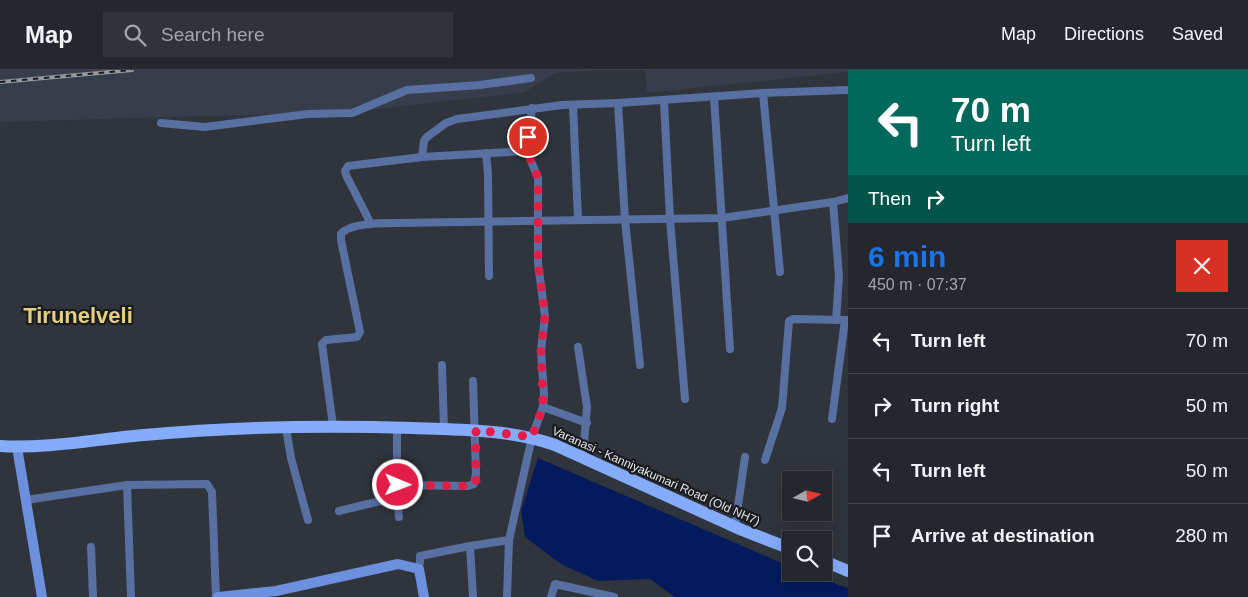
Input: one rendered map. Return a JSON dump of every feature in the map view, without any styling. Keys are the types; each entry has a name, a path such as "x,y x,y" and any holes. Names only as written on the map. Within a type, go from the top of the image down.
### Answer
{"main road":[{"name":"Varanasi - Kanniyakumari Road (Old NH7)","path":"0,446 17,447 196,430 333,426 476,430 532,437 583,456 735,527 782,545"},
{"path":"832,564 848,571"}],"street":[{"path":"161,123 205,128 308,114 352,113 407,90 480,85 531,78"},
{"path":"422,157 424,141 452,120 532,108 664,101 763,93 848,90"},
{"path":"763,93 780,272"},
{"path":"714,97 730,349"},
{"path":"664,101 670,218 685,400"},
{"path":"618,103 625,220 640,364"},
{"path":"573,105 578,219"},
{"path":"506,597 508,540 532,437 543,407 541,351 545,316 538,263 538,178 527,151 532,108"},
{"path":"371,224 346,175 346,168 352,164 422,157 527,151"},
{"path":"486,154 488,174 489,276"},
{"path":"333,426 322,344 326,340 357,337 360,332 341,234 347,229 371,224 539,219 722,218 833,202 848,198"},
{"path":"833,202 839,276 836,320"},
{"path":"839,276 848,276"},
{"path":"765,460 782,408 789,321 794,319 847,320 832,419"},
{"path":"578,347 587,423 583,456"},
{"path":"442,365 444,429"},
{"path":"398,485 472,486 476,481 476,430 473,381"},
{"path":"543,407 587,423"},
{"path":"286,428 308,520"},
{"path":"397,428 397,497 399,517"},
{"path":"17,447 42,597"},
{"path":"735,527 746,457"},
{"path":"26,500 127,486 206,484 210,487 217,597 276,594 398,564 417,568 421,575 424,597"},
{"path":"127,486 131,597"},
{"path":"339,511 397,497"},
{"path":"417,568 420,564 420,556 508,540"},
{"path":"470,546 473,597"},
{"path":"91,548 93,597"},
{"path":"552,597 555,584 594,595 614,597"}],"shaded area":[{"path":"0,70 598,70 555,73 525,92 354,112 0,122"},
{"path":"645,70 848,70 848,72 647,93"},
{"path":"538,458 782,563 782,581 828,581 848,588 848,597 675,597 650,579 598,581 561,564 525,537 521,511"}],"railway":[{"path":"0,82 132,70"}],"district":[{"name":"Tirunelveli","path":"78,315"}],"route":[{"path":"398,485 472,486 476,481 476,430 532,437 540,416 544,394 541,351 545,316 538,263 538,178 527,151 528,137"}]}
